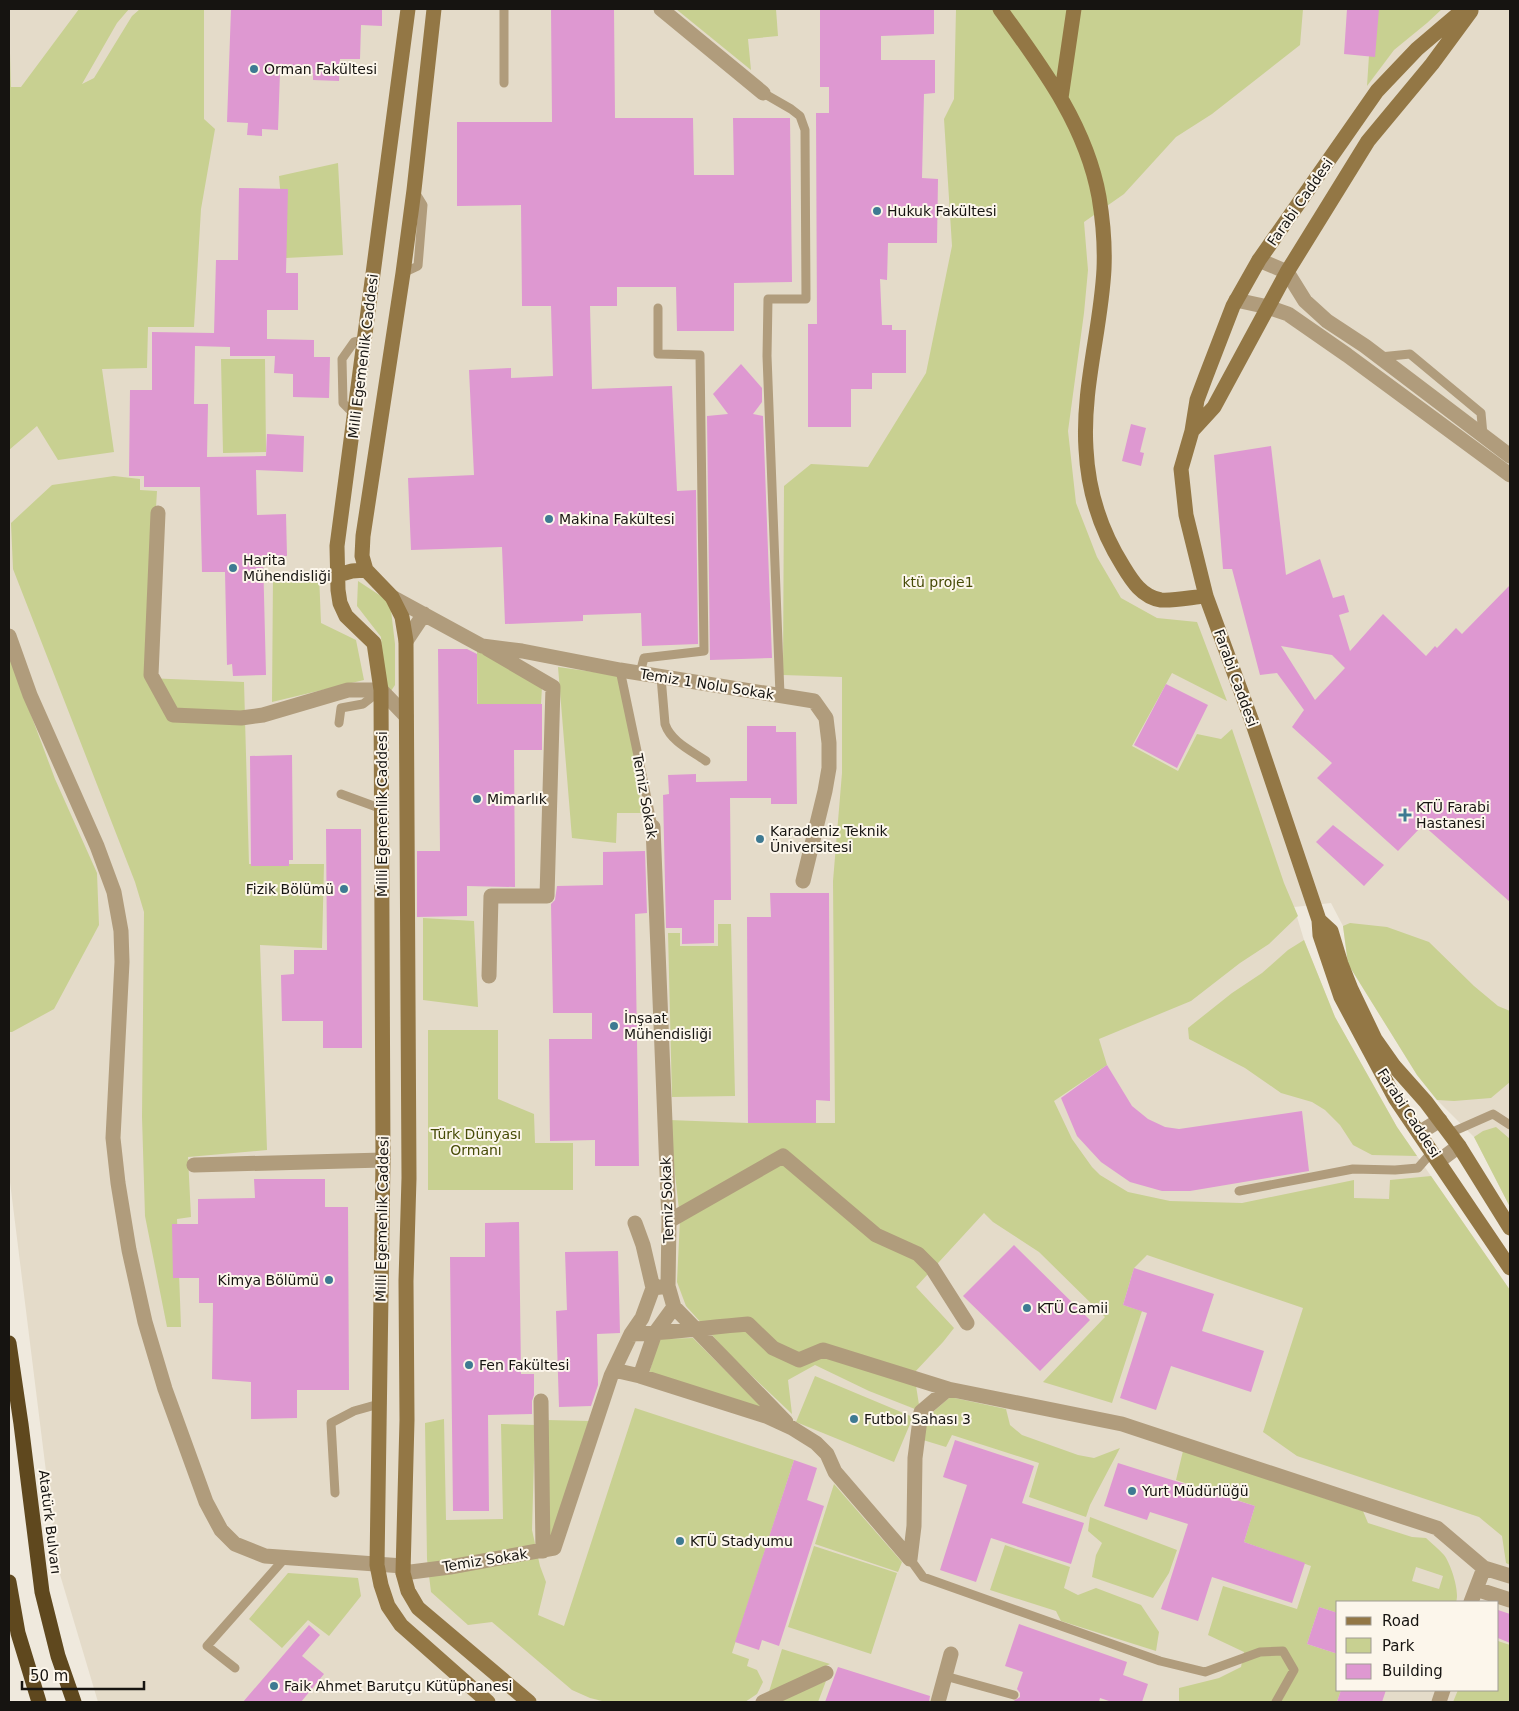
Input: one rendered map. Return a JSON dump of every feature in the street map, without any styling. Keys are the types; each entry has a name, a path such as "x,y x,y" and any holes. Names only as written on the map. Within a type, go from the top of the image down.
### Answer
{"highway":[{"name":"Atatürk Bulvarı","path":"9,1343 42,1592 58,1656 74,1702"},
{"path":"9,1582 18,1633 39,1702"},
{"path":"58,1656 80,1702"}],"street":[{"name":"Milli Egemenlik Caddesi","path":"408,9 337,546 340,603 346,616 374,643 381,690 383,1160 377,1565 381,1586 388,1606 401,1625 488,1702"},
{"name":"Milli Egemenlik Caddesi","path":"434,9 414,190 363,536 362,556 366,570 392,597 402,617 406,641 410,1178 406,1281 407,1420 403,1569 408,1591 418,1608 529,1702"},
{"path":"661,9 763,94"},
{"path":"1000,9 1061,98 1084,146 1098,196 1103,232 1104,270 1088,398 1086,449 1099,520 1111,548 1141,591 1160,600 1206,596"},
{"path":"1061,98 1074,9"},
{"name":"Farabi Caddesi","path":"1464,9 1417,49 1377,91 1259,260 1236,300 1197,400 1192,431 1182,470 1186,515 1206,596 1254,727 1320,920 1320,935 1341,997 1395,1098 1510,1268"},
{"name":"Farabi Caddesi","path":"1192,431 1214,407 1287,272 1368,142 1432,64 1472,9"},
{"path":"1259,260 1287,272 1305,301 1327,321 1380,357 1510,456"},
{"path":"1236,300 1268,306 1288,314 1510,475"},
{"path":"158,513 151,675 173,715 241,718 262,715 348,690 381,690 406,716"},
{"path":"338,576 352,571 366,570"},
{"name":"Temiz 1 Nolu Sokak","path":"392,597 482,646 522,651 620,670 814,701 826,718 829,768 803,881"},
{"path":"406,641 424,614"},
{"name":"Temiz Sokak","path":"9,636 30,695 97,846 114,892 122,946 113,1138 129,1250 145,1322 162,1380 206,1502 221,1530 235,1544 265,1556 377,1565 403,1569 450,1568 554,1548 614,1370 630,1334 661,1287 669,1221 653,827"},
{"path":"482,646 553,687 547,896 490,896 488,976"},
{"name":"Farabi Caddesi","path":"1320,920 1331,931 1341,964 1375,1040 1460,1146 1510,1228"},
{"path":"1419,1132 1440,1120"},
{"path":"1436,1156 1460,1146"},
{"path":"669,1221 783,1156 876,1235 918,1254 932,1268 967,1323"},
{"path":"194,1165 383,1160"},
{"path":"635,1223 661,1287 674,1307 792,1428"},
{"path":"640,1376 655,1333 674,1307"},
{"path":"630,1334 748,1324 773,1348 799,1360 824,1350 948,1389 1122,1424 1437,1528 1484,1568 1510,1576"},
{"path":"614,1370 640,1376 766,1416 792,1428 816,1443 827,1454 835,1472 910,1559"},
{"path":"910,1559 914,1526 915,1458 921,1412 948,1389"},
{"path":"541,1401 543,1551"},
{"path":"1484,1568 1473,1596 1510,1600"},
{"path":"938,1702 951,1654"},
{"path":"763,1702 826,1673"}],"lane":[{"path":"504,9 504,83"},
{"path":"763,94 791,108 800,116 805,130 806,299 768,299 767,356 780,695"},
{"path":"640,673 644,658 704,651 700,356 658,354 658,308"},
{"path":"1380,357 1410,354 1481,414 1483,435"},
{"name":"Temiz Sokak","path":"620,670 653,827"},
{"path":"661,677 665,724 668,731 673,738 706,761"},
{"path":"339,723 341,708 363,704 381,690"},
{"path":"341,794 382,809"},
{"path":"1450,1133 1493,1114 1510,1125"},
{"path":"1239,1191 1353,1169 1395,1170 1418,1168 1436,1156"},
{"path":"336,1493 331,1423 354,1411 379,1404"},
{"path":"235,1668 206,1646 285,1558"},
{"path":"910,1559 923,1577 1160,1660 1205,1672 1260,1652 1283,1651 1294,1670 1276,1702"},
{"path":"946,1676 1014,1695"}],"shaded area":[{"name":"Karadeniz Teknik Üniversitesi","path":"9,9 1510,9 1510,1207 1474,1137 1437,1100 1417,1075 1348,964 1343,926 1331,903 1294,907 1304,940 1335,1017 1397,1127 1510,1290 1510,1702 98,1702 58,1568 9,1174"}],"green space":[{"path":"79,9 129,9 117,23 82,84 94,78 132,16 140,9 204,9 204,119 215,129 201,209 194,327 148,327 147,368 102,369 114,452 58,460 37,426 9,450 9,19 11,87 21,87"},
{"path":"676,9 776,9 778,36 748,39 751,70"},
{"name":"ktü proje1","path":"956,9 1303,9 1300,45 1212,114 1176,137 1124,194 1084,222 1088,270 1068,431 1076,503 1097,557 1121,598 1157,618 1197,622 1227,701 1172,673 1132,746 1178,771 1197,734 1221,739 1232,729 1284,883 1298,916 1269,944 1240,963 1191,1001 1099,1039 1107,1065 1054,1101 1072,1139 1100,1175 1128,1192 1170,1201 1242,1203 1354,1180 1354,1198 1389,1199 1390,1180 1431,1176 1510,1290 1510,1565 1506,1563 1502,1536 1479,1517 1297,1456 1263,1432 1303,1308 1147,1255 1134,1268 1123,1305 1142,1311 1112,1403 1043,1382 1105,1317 1039,1252 993,1222 984,1213 916,1287 954,1328 914,1373 920,1411 869,1391 815,1365 788,1380 792,1414 731,1356 686,1306 677,1282 680,1219 669,1120 748,1123 835,1123 833,881 842,773 842,677 783,675 784,486 811,464 868,467 926,373 952,246 944,119 954,99"},
{"path":"1372,9 1442,9 1394,50 1367,86"},
{"path":"338,163 343,255 286,258 279,176"},
{"path":"221,359 265,359 266,452 223,453"},
{"path":"114,476 140,479 140,490 157,491 146,678 244,682 249,864 324,864 322,948 260,945 267,1150 188,1157 191,1217 177,1219 181,1327 167,1327 145,1216 142,1117 144,912 135,882 13,569 11,523 52,485"},
{"path":"319,574 321,623 356,640 364,680 272,702 273,575"},
{"path":"358,581 390,602 395,644 395,685 391,691 385,689 381,637 357,606"},
{"path":"477,649 542,687 541,704 478,763"},
{"path":"9,656 55,779 97,873 99,925 54,1009 12,1032 9,1032"},
{"path":"558,667 623,676 642,813 617,813 616,843 572,838"},
{"path":"423,918 474,921 478,1007 423,1000"},
{"path":"1350,923 1387,927 1429,942 1474,986 1498,1006 1510,1011 1510,1082 1491,1098 1454,1101 1437,1100 1417,1075 1348,964 1343,926"},
{"path":"718,924 731,924 735,1096 672,1097 668,933 680,933 680,946 718,946"},
{"path":"1304,940 1335,1017 1397,1127 1417,1156 1372,1155 1353,1145 1340,1125 1325,1110 1312,1102 1281,1093 1245,1068 1189,1039 1188,1028 1232,993 1262,973 1288,950"},
{"name":"Türk Dünyası Ormanı","path":"428,1030 498,1030 498,1099 534,1114 535,1143 573,1143 573,1190 428,1190"},
{"path":"1496,1127 1510,1139 1510,1207 1474,1137 1483,1131"},
{"path":"693,1338 764,1409 649,1374 659,1339"},
{"name":"Futbol Sahası 3","path":"815,1376 913,1417 894,1462 796,1422"},
{"path":"950,1397 1006,1409 1010,1425 1022,1435 1078,1455 1094,1458 1120,1448 1090,1505 1086,1517 1029,1497 1039,1463 952,1435 946,1447 923,1440 926,1418"},
{"name":"KTÜ Stadyumu","path":"635,1408 794,1460 732,1653 749,1659 747,1666 757,1670 763,1682 757,1694 745,1702 606,1702 590,1698 572,1690 492,1622 468,1625 431,1592 427,1559 425,1423 444,1419 446,1520 503,1519 501,1424 535,1425 532,1530 540,1566 546,1582 538,1615 564,1626"},
{"path":"547,1420 589,1421 549,1544"},
{"path":"1183,1451 1363,1511 1368,1523 1412,1537 1426,1538 1444,1555 1449,1565 1456,1585 1456,1601 1336,1601 1336,1612 1319,1607 1307,1644 1336,1653 1336,1691 1341,1691 1337,1702 1179,1702 1179,1688 1219,1678 1241,1667 1244,1652 1208,1635 1223,1586 1297,1609 1311,1566 1244,1542 1255,1506 1176,1480","holes":["1416,1567 1443,1576 1439,1589 1412,1581"]},
{"path":"834,1484 902,1562 898,1572 815,1544"},
{"path":"1090,1517 1177,1550 1169,1573 1153,1598 1092,1577 1096,1555 1102,1543 1088,1531"},
{"path":"1005,1545 1070,1567 1064,1588 1078,1595 1096,1588 1141,1605 1159,1632 1156,1651 1061,1621 1056,1611 990,1590"},
{"path":"814,1546 897,1573 871,1654 788,1627"},
{"path":"288,1573 358,1578 361,1596 329,1636 308,1620 282,1648 249,1619"},
{"path":"1499,1641 1510,1645 1510,1702 1453,1702 1458,1691 1499,1691"},
{"path":"782,1649 830,1664 768,1695"},
{"path":"826,1681 818,1702 776,1702"}],"building":[{"name":"Orman Fakültesi","path":"231,9 382,9 382,26 361,25 360,59 340,59 339,81 313,80 313,73 280,72 278,130 262,129 262,136 247,135 248,123 227,122"},
{"path":"551,9 614,9 615,118 693,118 694,175 734,175 733,118 790,118 792,282 734,283 734,331 677,331 676,287 617,287 617,306 590,306 592,389 672,386 677,491 696,490 698,644 642,646 641,613 583,615 583,621 505,624 502,547 411,550 408,478 474,475 469,370 511,368 511,378 553,376 551,306 522,306 521,205 457,206 457,122 552,122"},
{"path":"820,9 934,9 934,34 881,36 881,60 935,60 935,93 924,94 922,178 938,179 937,243 888,243 887,280 880,279 882,325 892,325 892,330 906,330 906,373 872,373 872,389 851,389 851,427 808,427 808,324 817,324 816,113 829,113 829,87 820,87"},
{"path":"1347,9 1379,9 1375,57 1344,54"},
{"path":"239,188 288,189 286,273 298,273 298,310 267,310 267,339 314,340 314,357 330,357 329,398 293,397 293,374 274,373 275,356 230,356 230,347 195,346 194,404 208,404 207,457 266,456 267,434 304,436 303,472 256,470 257,515 286,514 287,556 263,556 266,675 233,676 232,664 227,665 225,572 202,572 200,487 144,487 144,476 129,476 130,390 152,390 152,332 214,333 216,260 238,260"},
{"path":"741,364 762,388 762,402 753,414 763,416 772,658 710,660 707,416 728,414 713,394"},
{"path":"1131,424 1146,428 1140,452 1144,453 1141,466 1122,461"},
{"path":"1271,446 1286,575 1320,559 1333,598 1344,595 1349,612 1339,615 1350,651 1383,614 1426,656 1435,646 1437,648 1456,628 1462,634 1510,585 1510,902 1423,825 1398,851 1317,778 1332,763 1292,727 1304,710 1277,673 1260,675 1232,569 1223,569 1214,455","holes":["1281,646 1332,655 1345,668 1315,700"]},
{"name":"Mimarlık","path":"438,649 467,649 477,654 477,704 542,704 542,750 514,750 515,887 467,886 467,916 417,917 417,851 440,851"},
{"path":"1166,684 1208,705 1177,768 1134,745"},
{"path":"747,726 776,726 776,732 796,732 797,804 771,804 771,798 730,798 731,900 714,900 714,943 682,944 682,928 666,928 663,795 669,794 668,775 696,774 696,782 747,781"},
{"path":"292,755 293,860 289,860 289,866 251,866 250,756"},
{"path":"1333,825 1384,865 1364,886 1316,842"},
{"name":"Fizik Bölümü","path":"326,829 361,829 362,1048 323,1048 323,1021 282,1021 281,975 294,974 294,950 327,950"},
{"name":"İnşaat Mühendisliği","path":"645,851 647,913 635,914 639,1166 595,1166 595,1140 550,1141 549,1039 592,1039 592,1013 553,1013 551,904 555,900 557,886 603,885 603,852"},
{"path":"770,893 829,893 830,1101 816,1100 816,1123 748,1123 747,917 771,917"},
{"path":"1107,1065 1132,1106 1148,1119 1165,1127 1179,1129 1302,1111 1309,1171 1190,1191 1162,1191 1130,1182 1101,1162 1077,1136 1061,1098"},
{"path":"254,1179 325,1179 325,1207 348,1207 349,1390 297,1390 297,1418 251,1419 251,1382 212,1379 213,1303 199,1303 199,1278 173,1278 172,1224 198,1224 198,1199 255,1198"},
{"name":"Fen Fakültesi","path":"519,1222 521,1374 534,1374 532,1414 488,1415 489,1511 453,1511 450,1257 485,1257 485,1223"},
{"name":"KTÜ Camii","path":"1014,1245 1090,1320 1040,1371 963,1296"},
{"path":"618,1251 620,1333 597,1334 598,1385 591,1406 559,1407 556,1311 567,1310 565,1252"},
{"path":"1134,1268 1214,1294 1202,1331 1264,1351 1251,1392 1171,1366 1156,1410 1120,1398 1147,1313 1123,1305"},
{"path":"955,1440 1034,1466 1022,1503 1084,1523 1071,1564 991,1538 976,1582 940,1570 967,1485 943,1477"},
{"path":"794,1460 817,1468 807,1500 824,1506 779,1646 762,1640 759,1650 735,1642"},
{"path":"1118,1463 1255,1506 1244,1542 1305,1563 1292,1603 1212,1577 1198,1621 1161,1609 1188,1524 1150,1512 1147,1520 1104,1506"},
{"path":"1319,1607 1336,1612 1336,1653 1307,1644"},
{"path":"1499,1610 1510,1614 1510,1643 1499,1638"},
{"path":"1019,1624 1127,1662 1123,1675 1148,1684 1142,1702 1112,1702 1100,1698 1099,1702 1012,1702 1020,1697 1017,1689 1023,1672 1005,1666"},
{"path":"309,1625 320,1635 302,1656 324,1674 301,1702 243,1702"},
{"path":"838,1667 930,1696 929,1702 825,1702"},
{"path":"1341,1691 1386,1691 1382,1702 1337,1702"}],"place":[{"name":"Orman Fakültesi","path":"254,69"},
{"name":"Hukuk Fakültesi","path":"877,211"},
{"name":"Makina Fakültesi","path":"549,519"},
{"name":"Harita Mühendisliği","path":"233,568"},
{"name":"Mimarlık","path":"477,799"},
{"name":"KTÜ Farabi Hastanesi","path":"1405,815"},
{"name":"Karadeniz Teknik Üniversitesi","path":"760,839"},
{"name":"Fizik Bölümü","path":"344,889"},
{"name":"İnşaat Mühendisliği","path":"614,1026"},
{"name":"Kimya Bölümü","path":"329,1280"},
{"name":"KTÜ Camii","path":"1027,1308"},
{"name":"Fen Fakültesi","path":"469,1365"},
{"name":"Futbol Sahası 3","path":"854,1419"},
{"name":"Yurt Müdürlüğü","path":"1132,1491"},
{"name":"KTÜ Stadyumu","path":"680,1541"},
{"name":"Faik Ahmet Barutçu Kütüphanesi","path":"274,1686"}]}
